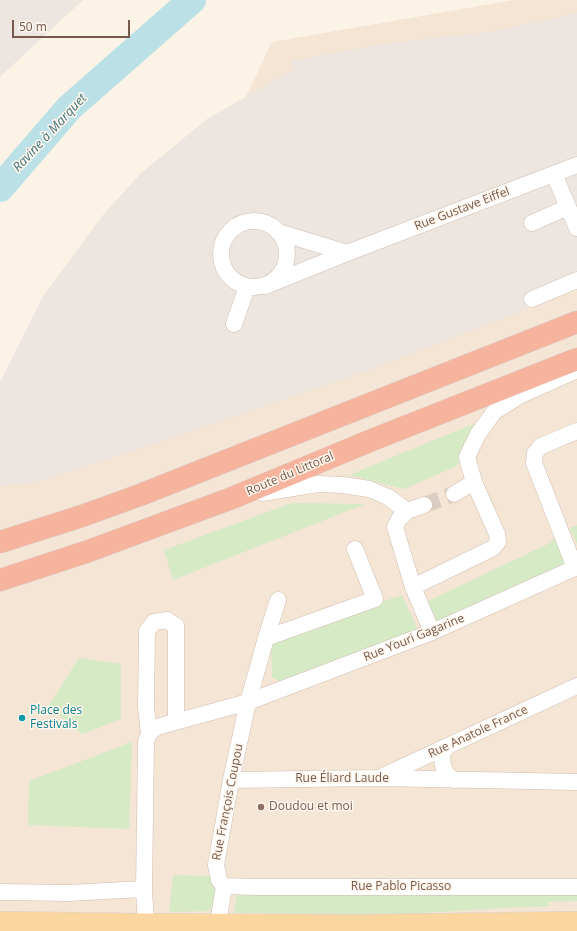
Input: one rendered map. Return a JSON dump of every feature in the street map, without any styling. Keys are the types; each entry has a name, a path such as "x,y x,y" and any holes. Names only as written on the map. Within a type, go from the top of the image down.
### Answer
{"highway":[{"path":"0,542 82,516 140,495 577,322"},
{"name":"Route du Littoral","path":"0,580 86,552 232,498 372,440 577,359"}],"main road":[{"path":"0,922 362,925 577,922"}],"street":[{"name":"Rue Gustave Eiffel","path":"247,287 265,286 577,165"},
{"path":"554,174 577,228"},
{"path":"532,223 568,207"},
{"path":"234,324 247,287 237,283 228,275 223,265 221,254 223,243 228,234 237,226 247,222 259,222 269,225 278,232 284,241 286,262 281,272 274,280 265,286"},
{"path":"278,232 347,253"},
{"path":"532,299 577,280"},
{"path":"413,586 493,548 498,542 474,482 467,457 478,434 494,412 521,395 577,370"},
{"path":"576,567 534,463 535,453 541,446 577,431"},
{"path":"454,494 474,482"},
{"path":"232,498 318,484 343,485 369,489 388,497 407,512"},
{"path":"424,505 407,512 399,519 395,528 413,586 432,632"},
{"path":"266,638 375,599 354,550"},
{"name":"Rue Youri Gagarine","path":"150,733 157,727 248,702 432,632 576,567"},
{"name":"Rue François Coupou","path":"224,886 219,880 216,865 231,780 248,702 278,600"},
{"path":"146,924 144,889 146,742 150,733 146,707 147,631 154,622 168,620 176,626 176,721"},
{"name":"Rue Anatole France","path":"378,778 577,686"},
{"path":"446,747 442,758 443,766 446,773 454,780"},
{"name":"Rue Éliard Laude","path":"231,780 378,778 577,782"},
{"path":"218,924 224,886"},
{"name":"Rue Pablo Picasso","path":"224,886 577,887"},
{"path":"0,892 68,893 144,889"}],"shaded area":[{"path":"0,0 83,0 0,77"},
{"path":"514,0 577,0 577,931 0,931 0,486 35,483 153,444 126,348 272,42"},
{"path":"577,13 577,287 527,309 367,371 35,483 0,486 0,382 43,296 103,215 140,174 207,119 294,69 290,61 384,44 495,31"}],"green space":[{"path":"476,423 457,466 404,489 349,475"},
{"path":"292,503 365,504 173,580 164,550"},
{"path":"577,525 577,544 570,528"},
{"path":"560,533 573,566 437,623 428,601 550,543"},
{"path":"402,595 418,630 283,683 272,677 271,640"},
{"path":"79,658 121,664 121,719 82,734 48,707"},
{"path":"132,742 129,829 28,825 29,781"},
{"path":"173,875 214,876 217,891 213,908 208,911 169,912"},
{"path":"237,893 577,893 577,901 548,902 548,907 387,915 234,913"}],"waterway":[{"name":"Ravine à Marquet","path":"0,188 69,108 192,0"}],"tunnel":[{"path":"424,505 454,494"}],"place":[{"name":"Place des Festivals","path":"22,718"},
{"name":"Doudou et moi","path":"261,807"}]}
